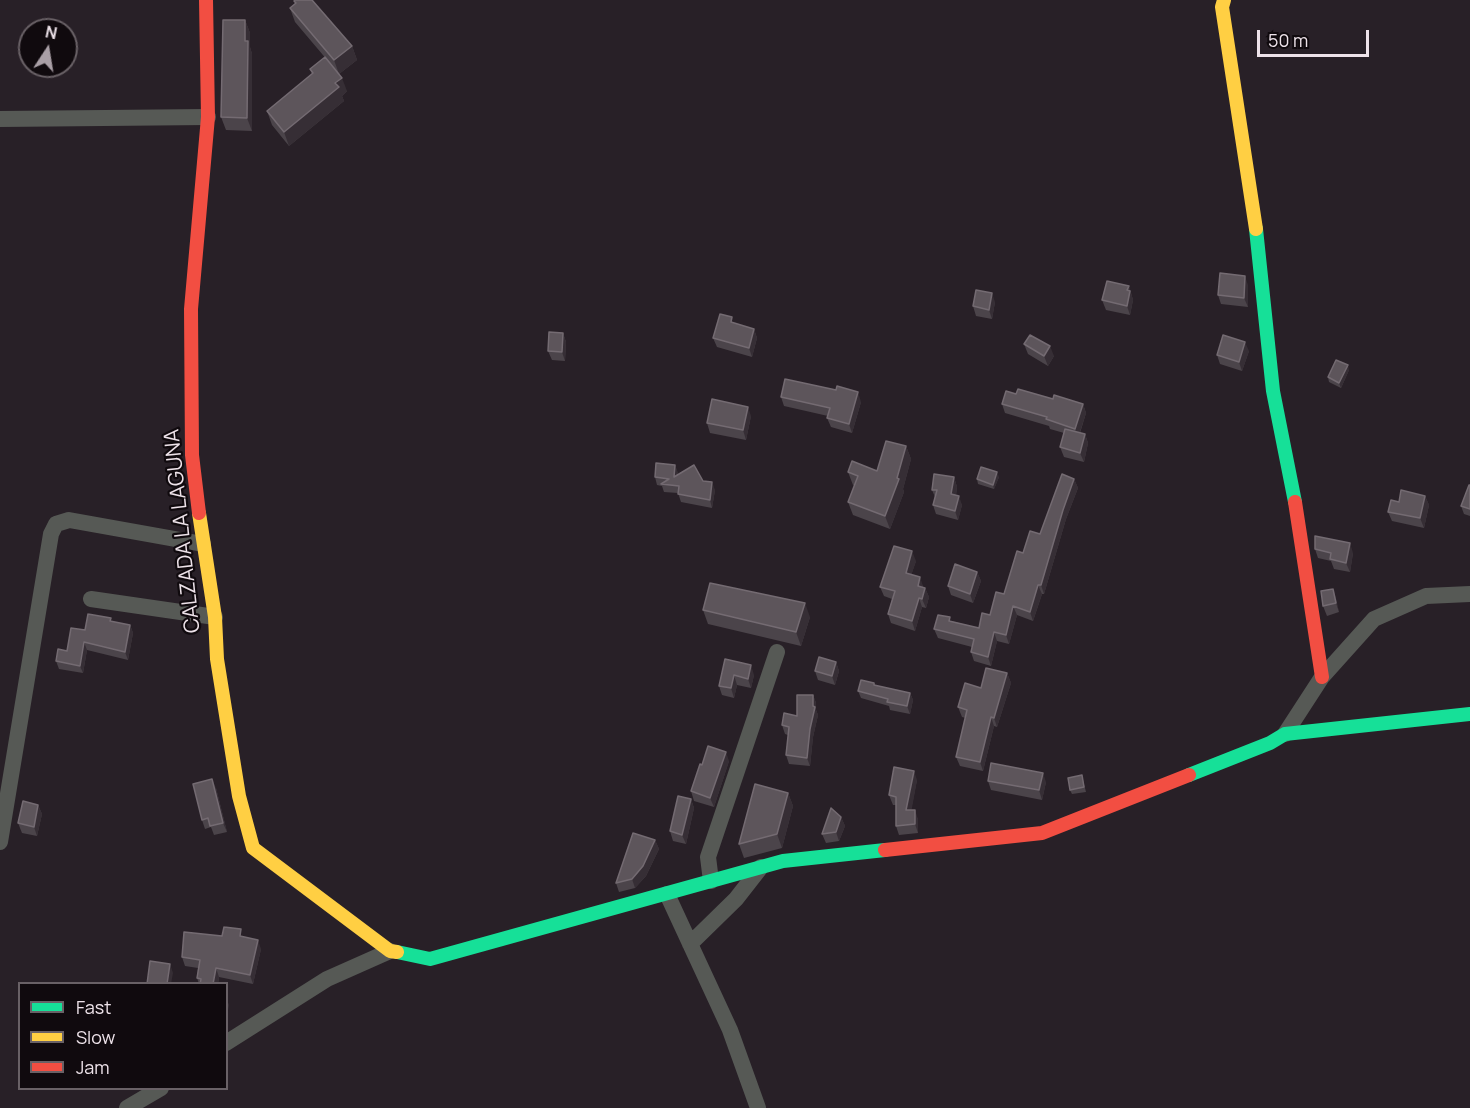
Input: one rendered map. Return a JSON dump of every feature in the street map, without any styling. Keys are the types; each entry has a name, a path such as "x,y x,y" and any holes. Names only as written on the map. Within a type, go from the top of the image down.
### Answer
{"street":[{"name":"CALZADA LA LAGUNA","path":"206,0 208,117 191,309 192,455 215,617 217,659 237,784 253,848 390,951"},
{"path":"1224,0 1222,7 1255,221 1273,391 1301,536 1322,677"},
{"path":"0,118 208,117"},
{"path":"0,842 51,534 56,524 69,520 203,544"},
{"path":"1285,734 1322,677 1374,619 1426,596 1470,594"},
{"path":"91,599 215,617"},
{"path":"711,880 708,857 777,652"},
{"path":"228,1042 327,980 390,951 430,959 783,861 1042,832 1270,743 1285,734 1470,714"},
{"path":"690,944 736,899 760,867"},
{"path":"667,894 730,1030 758,1108"},
{"path":"127,1108 159,1090"}],"building":[{"path":"295,0 312,0 352,46 334,60 290,8 296,3"},
{"path":"223,20 245,20 245,41 248,41 247,118 221,117"},
{"path":"325,57 342,78 335,83 339,87 284,132 267,111 313,73 310,69"},
{"path":"1220,273 1245,276 1244,298 1218,295"},
{"path":"1107,281 1129,286 1127,306 1102,300"},
{"path":"976,290 992,293 989,310 973,306"},
{"path":"720,314 732,317 731,322 754,329 749,348 713,338"},
{"path":"549,332 563,333 562,352 548,351"},
{"path":"1030,335 1050,346 1044,356 1024,344"},
{"path":"1223,335 1245,342 1239,362 1217,355"},
{"path":"1336,360 1348,365 1339,383 1328,377"},
{"path":"785,379 836,390 837,386 858,392 849,424 827,418 830,408 781,397"},
{"path":"1018,389 1053,399 1054,395 1083,404 1075,429 1046,419 1047,417 1002,404 1006,391 1016,394"},
{"path":"712,399 748,407 743,430 707,423"},
{"path":"1065,429 1085,434 1080,453 1060,447"},
{"path":"886,441 906,446 897,478 899,479 885,516 848,502 858,476 848,472 852,461 877,471"},
{"path":"656,463 675,465 674,477 694,465 703,481 712,482 710,500 678,494 679,486 661,484 669,479 655,477"},
{"path":"981,467 997,472 993,485 977,479"},
{"path":"934,474 954,477 951,494 959,496 955,511 933,505 937,490 932,490"},
{"path":"1062,474 1074,479 1041,585 1038,585 1030,612 1013,606 1006,635 994,632 988,657 971,652 974,639 934,629 938,615 950,617 949,621 979,628 982,613 990,615 996,592 1004,594 1017,551 1023,553 1030,531 1040,534"},
{"path":"1470,485 1470,509 1461,506"},
{"path":"1401,490 1425,496 1420,518 1388,512 1391,500 1399,502"},
{"path":"1315,536 1350,543 1346,563 1330,559 1331,553 1315,549"},
{"path":"894,546 912,551 906,573 920,577 918,586 925,588 922,599 919,598 912,621 888,614 895,591 880,587"},
{"path":"955,564 977,572 970,594 948,586"},
{"path":"710,583 805,603 796,632 703,610"},
{"path":"1333,589 1336,603 1323,606 1321,591"},
{"path":"88,614 111,618 110,621 130,625 125,652 84,642 80,666 56,661 58,649 67,651 71,628 85,630"},
{"path":"819,657 836,662 832,676 815,671"},
{"path":"725,659 751,665 748,679 734,675 731,688 719,686"},
{"path":"986,668 1007,673 994,718 991,717 980,762 956,757 967,710 958,707 965,683 981,688"},
{"path":"861,680 910,693 907,706 887,702 888,699 858,691"},
{"path":"797,695 813,695 813,706 815,707 807,758 786,755 789,727 782,725 784,713 797,716"},
{"path":"708,746 726,752 710,798 691,791"},
{"path":"991,763 1043,773 1039,790 988,781"},
{"path":"894,767 914,771 906,810 915,810 915,824 896,826 896,797 889,795"},
{"path":"1082,775 1084,787 1070,790 1068,778"},
{"path":"212,779 223,823 210,826 208,818 202,820 193,784"},
{"path":"755,784 788,793 777,834 739,844"},
{"path":"678,796 691,799 682,835 670,831"},
{"path":"23,801 38,805 34,827 18,823"},
{"path":"831,808 841,817 836,832 822,834"},
{"path":"633,833 655,840 643,866 632,879 616,883"},
{"path":"224,927 241,929 240,936 258,940 250,975 216,968 213,982 200,982 201,979 197,978 200,960 182,957 184,932 222,936"},
{"path":"150,961 170,964 167,982 147,982"}],"traffic: fast":[{"path":"1256,229 1273,391 1295,502"},
{"path":"1189,775 1270,743 1285,734 1470,714"},
{"path":"397,952 430,959 783,861 885,850"}],"traffic: slow":[{"path":"1224,0 1222,7 1256,229"},
{"path":"199,513 215,617 217,659 239,796 253,848 390,951 397,952"}],"traffic: jam":[{"path":"199,513 192,455 191,309 208,117 206,0"},
{"path":"1295,502 1322,677"},
{"path":"885,850 1042,833 1189,775"}]}
